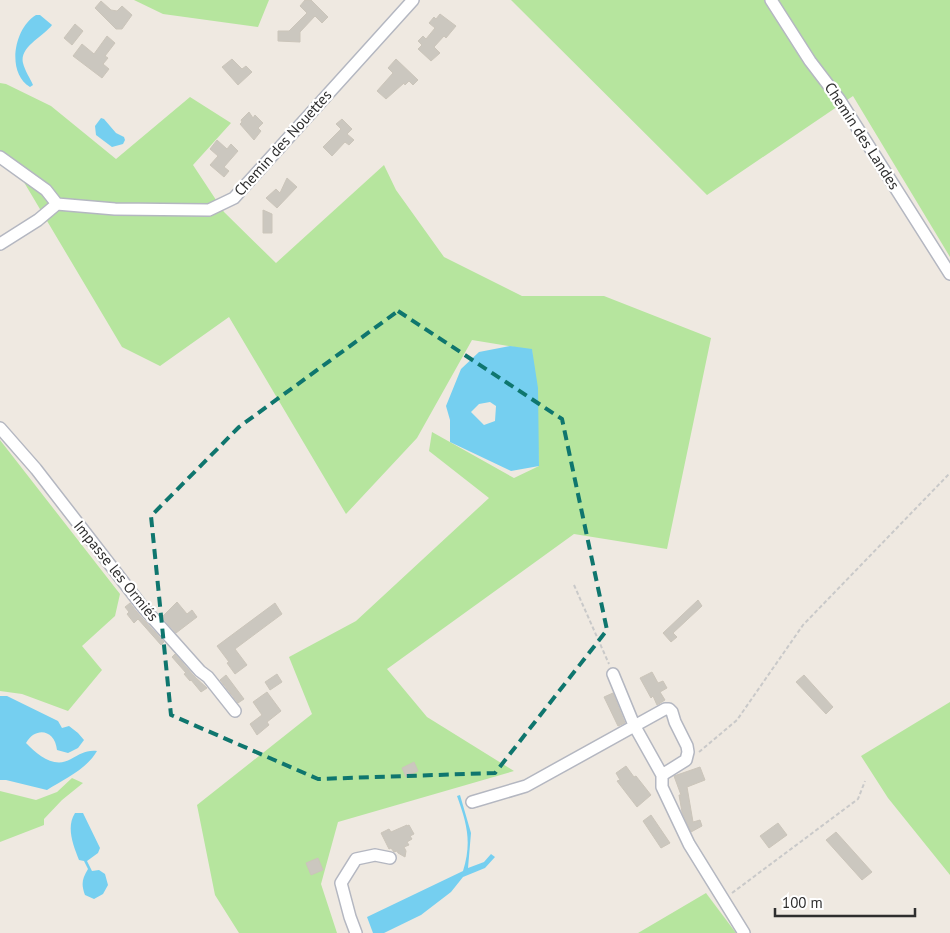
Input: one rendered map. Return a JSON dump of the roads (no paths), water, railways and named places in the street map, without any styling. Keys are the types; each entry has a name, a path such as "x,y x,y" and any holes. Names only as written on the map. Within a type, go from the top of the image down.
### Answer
{"street":[{"name":"Chemin des Nouettes","path":"57,204 115,210 209,210 234,198 413,0"},
{"name":"Chemin des Landes","path":"771,0 810,62 839,99 950,274"},
{"path":"0,157 46,190 57,204 38,220 0,244"},
{"name":"Impasse les Ormiés","path":"0,428 36,469 142,606 200,671 208,677 235,711"},
{"path":"613,674 634,725 662,775 662,787 688,844 744,933"},
{"path":"472,802 526,786 634,725 665,709 669,709 672,712 688,752 686,760 662,775"},
{"path":"356,933 341,883 356,859 374,855 390,858"}],"water":[{"path":"36,15 40,15 52,25 28,47 23,57 24,66 33,85 30,87 22,80 18,72 16,51 22,30 28,21"},
{"path":"101,118 116,133 124,137 123,144 112,147 96,135 95,126"},
{"path":"510,346 532,349 538,388 539,466 511,471 450,442 450,420 446,406 461,369 479,352","holes":["490,402 496,406 495,421 484,425 471,412 479,404"]},
{"path":"0,696 7,696 58,721 62,728 69,726 84,740 78,748 68,753 57,750 53,738 40,732 35,734 26,743 41,756 52,761 65,762 86,752 97,751 81,769 47,790 0,780"},
{"path":"460,795 471,833 468,868 484,862 491,854 495,857 485,868 463,877 451,892 421,915 384,933 373,933 367,917 463,871 468,842 466,824 457,796"},
{"path":"75,813 83,813 100,848 98,853 87,861 92,871 99,870 105,874 108,885 103,894 94,899 85,895 83,882 88,869 84,861 79,860 71,836 72,818"}]}
